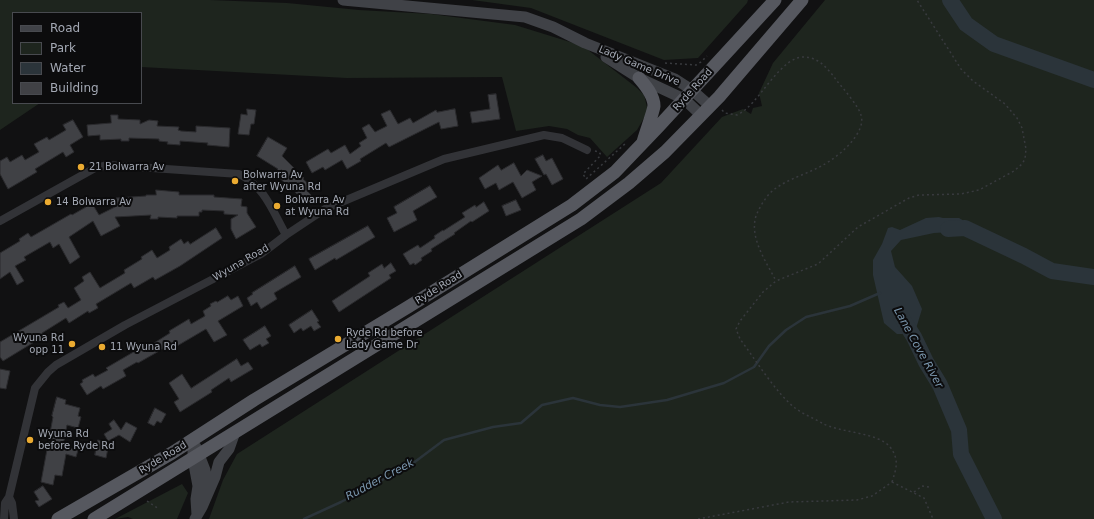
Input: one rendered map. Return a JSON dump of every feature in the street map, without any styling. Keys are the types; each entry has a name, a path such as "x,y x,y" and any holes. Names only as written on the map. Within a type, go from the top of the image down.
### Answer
{"highway":[{"name":"Ryde Road","path":"58,519 192,441 254,400 408,307 572,205 615,172 775,0"},
{"name":"Ryde Road","path":"94,519 581,219 629,183 711,110 802,0"},
{"path":"639,78 652,98 654,106 642,144"}],"main road":[{"name":"Lady Game Drive","path":"343,0 525,17 553,27 585,43 675,79 688,94 711,110"},
{"name":"Lady Game Drive","path":"585,43 639,78 688,94"},
{"path":"196,517 208,493 219,462 229,449 235,432"},
{"path":"192,441 196,457 198,486 196,517"},
{"path":"196,457 205,470 208,493"}],"street":[{"name":"Wyuna Road","path":"3,518 5,503 9,497 35,388 56,365 125,325 261,254 325,209 444,158 544,135 562,138 587,150"},
{"path":"0,221 95,168 108,165 239,174 251,181 262,191 286,235"},
{"name":"Wyuna Road","path":"9,497 12,503 14,519"}],"path":[{"path":"698,519 789,502 857,500 872,496 892,482 897,467 895,456 890,447 879,440 824,424 795,408 782,396 740,339 736,329 740,321 763,292 776,281 818,264 858,227 909,198 919,195 961,194 979,190 1014,171 1025,159 1026,149 1022,128 1017,118 1005,104 973,81 961,69 917,0"},
{"path":"662,63 696,65 707,56"},
{"path":"711,110 737,115 747,108 780,71 792,61 803,56 815,58 826,67 848,93 862,115 861,129 848,146 824,165 786,182 770,193 761,204 755,218 755,235 760,251 776,281"},
{"path":"587,150 599,152 601,155 583,174 586,179 627,143"},
{"path":"892,482 924,498 932,519"},
{"path":"914,492 922,486 929,487"},
{"path":"147,501 159,509"}],"green space":[{"path":"0,0 210,0 287,3 359,10 431,14 515,25 583,46 644,95 648,111 637,130 607,157 590,138 578,135 567,129 549,126 516,131 502,77 347,78 142,67 142,12 12,12 12,104 39,104 0,130"},
{"path":"472,0 748,0 747,3 698,58 664,60 531,8"},
{"path":"825,0 1094,0 1094,519 209,519 223,480 237,454 661,183 722,117 743,109 751,114 753,108 762,106 759,93 773,63"},
{"path":"182,484 188,493 177,519 133,519 128,517 115,519"}],"water":[{"path":"926,218 959,218 971,225 971,229 968,231 934,233 901,240 891,251 895,267 912,286 922,309 915,332 897,334 884,323 873,275 873,260 882,244 888,228 892,227 900,230"}],"building":[{"path":"496,94 500,119 472,123 470,112 490,109 488,95"},
{"path":"247,109 256,110 254,124 251,124 249,135 238,134 241,114 247,115"},
{"path":"455,109 458,126 441,129 439,122 389,147 386,143 347,169 342,160 325,170 323,167 312,173 306,162 328,149 331,153 345,145 350,154 361,146 359,143 367,138 362,128 369,124 375,132 387,126 381,114 390,110 398,124 410,118 413,123 436,110 437,112"},
{"path":"111,115 118,115 118,119 140,120 140,124 149,120 158,121 157,126 179,127 178,130 181,131 196,132 196,126 230,128 229,147 207,145 208,143 180,141 180,145 167,144 168,142 159,141 159,139 129,138 129,141 121,141 121,139 100,140 100,135 88,136 87,125 111,123"},
{"path":"73,120 83,137 70,145 74,152 66,157 63,152 35,169 37,172 8,189 0,174 0,161 7,157 10,162 22,155 25,160 39,152 34,144 47,137 49,140 66,130 63,125"},
{"path":"268,137 287,148 282,156 313,188 308,192 313,197 307,203 274,173 278,169 257,156"},
{"path":"543,155 546,161 552,158 563,179 552,185 546,174 544,175 535,159"},
{"path":"514,163 521,176 527,170 542,176 532,182 536,190 522,198 513,182 499,190 496,183 485,189 479,178 498,165 501,170"},
{"path":"430,186 437,197 413,211 417,220 394,232 387,218 397,213 394,207"},
{"path":"156,190 179,192 179,195 214,195 214,197 242,199 241,206 247,207 247,213 256,227 236,239 231,229 231,219 238,215 224,214 224,211 202,210 202,212 199,212 199,216 177,216 177,218 158,217 158,219 150,219 151,215 115,217 120,226 101,236 93,221 69,237 80,257 70,264 59,244 53,248 50,242 24,257 26,260 15,266 24,281 17,285 10,272 0,279 0,253 20,241 19,239 28,233 31,237 86,207 84,203 90,200 99,215 117,206 116,198 156,195"},
{"path":"516,200 521,210 506,216 502,206"},
{"path":"484,202 489,211 472,222 471,221 454,233 455,234 431,249 432,251 421,258 422,260 415,265 414,263 410,265 403,254 418,245 420,248 435,238 434,236 465,217 462,213 475,205 476,207"},
{"path":"368,226 375,237 336,260 335,258 315,270 309,259"},
{"path":"216,228 222,238 180,266 155,280 153,277 134,288 131,283 96,304 98,308 89,313 88,311 69,323 66,318 42,333 44,336 3,361 0,357 0,342 59,307 58,305 64,302 68,308 81,300 74,288 84,281 82,277 90,272 100,288 125,273 124,270 142,259 141,257 152,250 157,258 170,250 169,247 181,239 184,244 188,241 190,244"},
{"path":"391,263 396,271 389,275 391,278 339,312 332,301 370,276 368,273 382,264 384,268"},
{"path":"295,266 301,277 274,293 277,299 261,309 257,302 251,306 247,298 253,294 252,293"},
{"path":"228,296 231,300 238,296 243,306 218,321 227,335 214,342 206,329 177,346 175,342 123,370 126,376 103,389 101,386 87,395 80,384 83,382 82,380 93,374 95,377 108,370 106,368 149,343 151,345 170,333 169,331 189,319 191,324 205,316 203,311 211,306 210,304"},
{"path":"312,310 321,327 314,331 311,326 303,331 301,328 294,333 289,325"},
{"path":"265,326 271,336 266,339 269,343 262,347 260,344 250,350 243,340"},
{"path":"237,359 241,366 248,362 253,369 231,382 229,378 211,390 212,392 180,412 174,402 179,399 169,383 182,374 191,388"},
{"path":"0,369 10,371 6,389 0,388"},
{"path":"57,397 66,400 65,404 80,408 78,416 81,417 78,428 67,425 63,446 78,450 76,457 66,454 62,476 55,475 53,485 41,482 52,416"},
{"path":"155,408 166,414 161,423 157,421 154,426 148,423"},
{"path":"114,420 121,430 126,422 137,428 130,442 119,435 108,441 104,434 112,429 109,424"},
{"path":"98,440 109,443 106,458 95,455"},
{"path":"43,486 52,499 39,507 35,501 39,500 34,492"}],"waterway":[{"name":"Lane Cove River","path":"950,0 966,24 994,44 1094,80"},
{"name":"Lane Cove River","path":"948,229 965,228 1052,271 1094,277"},
{"name":"Rudder Creek","path":"304,519 341,502 412,464 444,440 493,427 521,423 542,405 573,398 600,405 620,407 667,400 724,383 754,367 769,346 786,330 806,317 850,306 880,293"},
{"name":"Lane Cove River","path":"900,315 914,337 926,362 940,385 959,430 961,454 994,519"}],"place":[{"name":"21 Bolwarra Av","path":"81,167"},
{"name":"Bolwarra Av after Wyuna Rd","path":"235,181"},
{"name":"14 Bolwarra Av","path":"48,202"},
{"name":"Bolwarra Av at Wyuna Rd","path":"277,206"},
{"name":"Ryde Rd before Lady Game Dr","path":"338,339"},
{"name":"Wyuna Rd opp 11","path":"72,344"},
{"name":"11 Wyuna Rd","path":"102,347"},
{"name":"Wyuna Rd before Ryde Rd","path":"30,440"}]}
